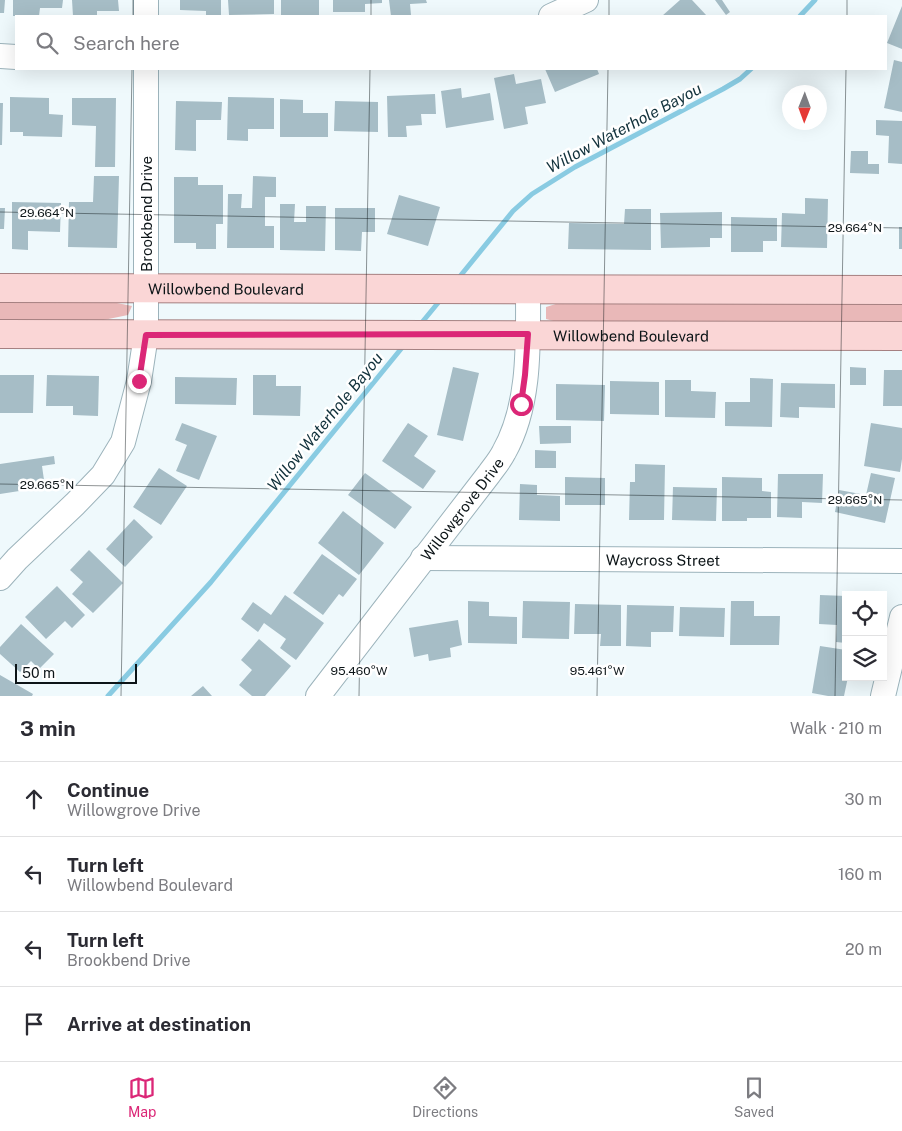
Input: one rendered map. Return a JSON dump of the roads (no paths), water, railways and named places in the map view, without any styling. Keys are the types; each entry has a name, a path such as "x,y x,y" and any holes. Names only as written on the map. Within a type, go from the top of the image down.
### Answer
{"main road":[{"name":"Willowbend Boulevard","path":"0,288 902,290"},
{"name":"Willowbend Boulevard","path":"0,334 902,336"}],"street":[{"path":"146,0 146,15"},
{"path":"553,15 586,0"},
{"path":"0,56 15,56"},
{"name":"Brookbend Drive","path":"0,578 8,559 76,504 103,475 123,442 139,381 146,335 146,70"},
{"name":"Willowgrove Drive","path":"318,696 504,452 514,429 521,404 528,334 528,289"},
{"name":"Waycross Street","path":"423,558 902,561"},
{"path":"883,696 902,617"}],"waterway":[{"name":"Willow Waterhole Bayou","path":"801,15 815,0"},
{"name":"Willow Waterhole Bayou","path":"457,280 513,211 532,194 575,167 723,89 740,79 750,70"},
{"name":"Willow Waterhole Bayou","path":"419,326 442,298"},
{"name":"Willow Waterhole Bayou","path":"108,696 211,582 405,344"}]}
